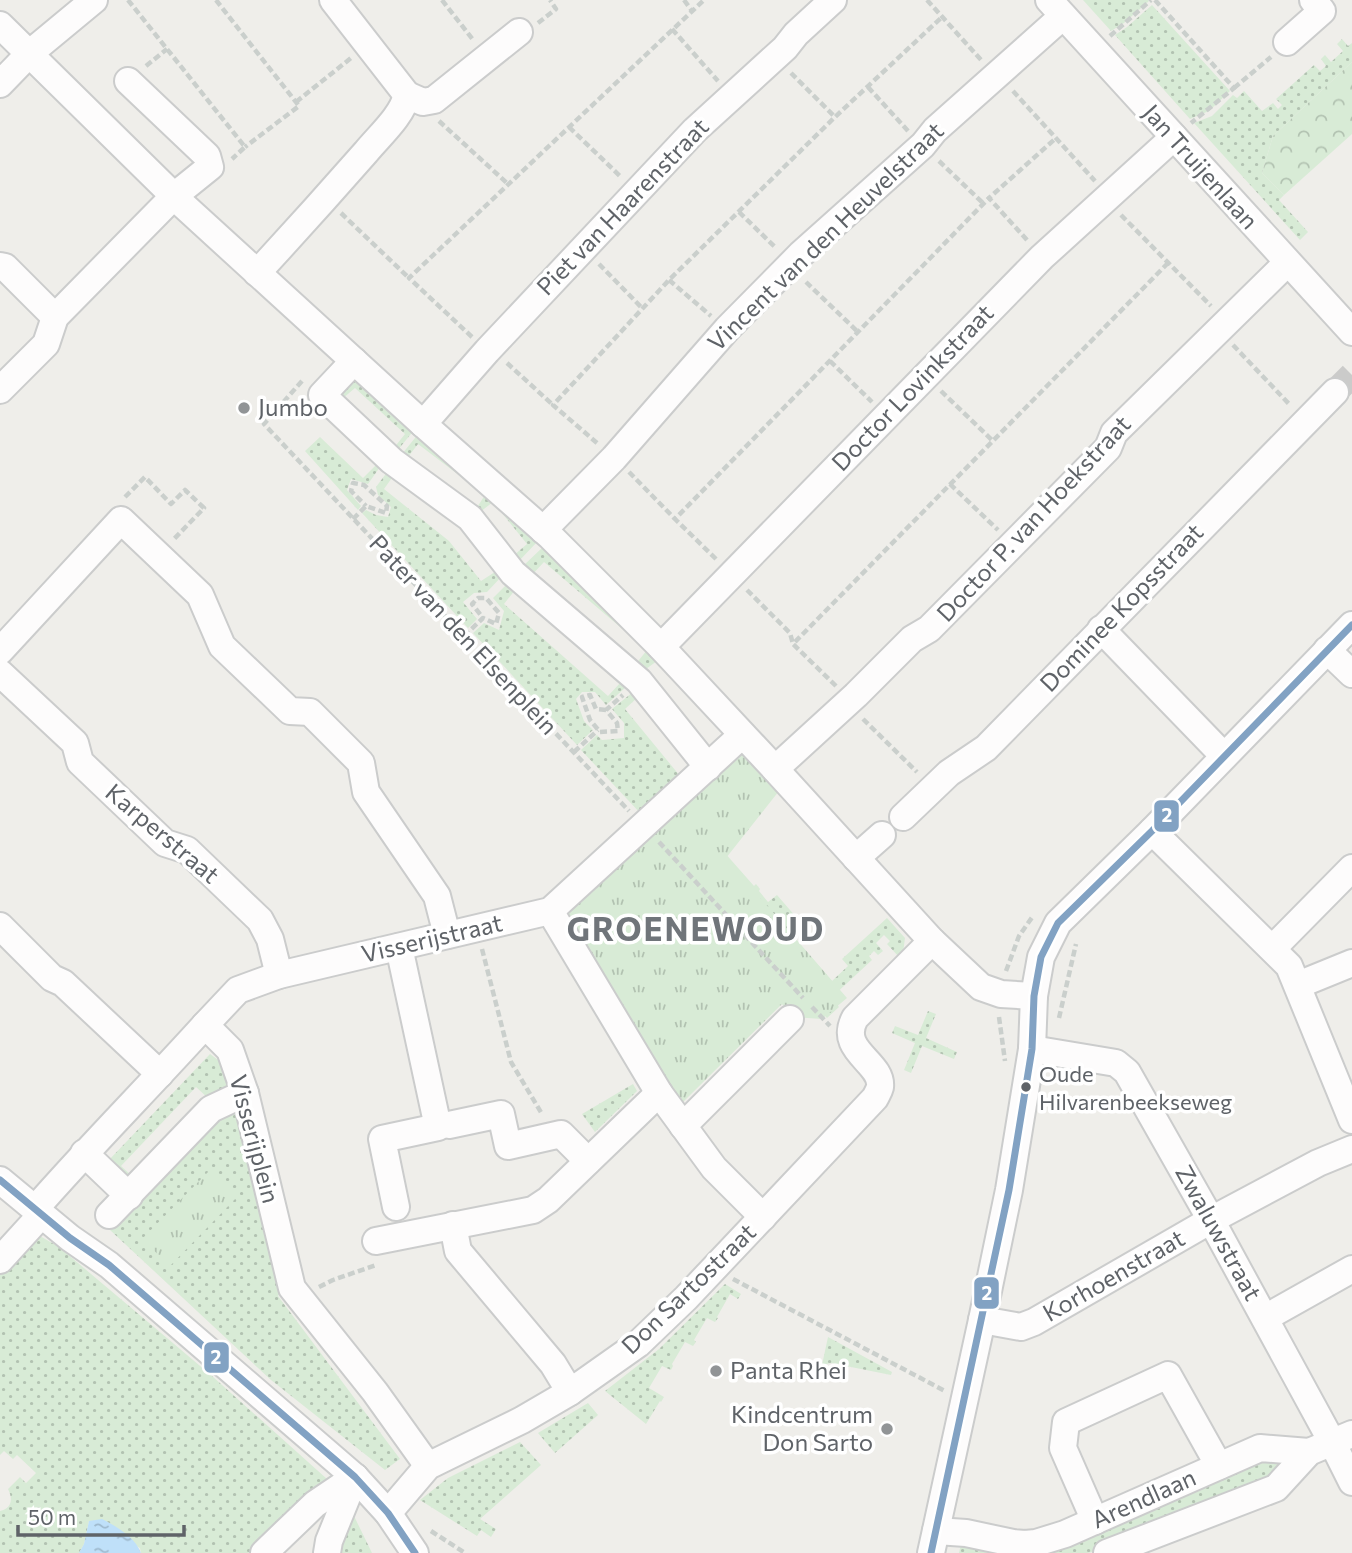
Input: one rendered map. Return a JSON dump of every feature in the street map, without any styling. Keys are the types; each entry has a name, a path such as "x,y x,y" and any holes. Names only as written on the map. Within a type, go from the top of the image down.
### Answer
{"street":[{"path":"0,84 30,53 94,0"},
{"path":"333,0 368,45 418,98"},
{"name":"Piet van Haarenstraat","path":"423,424 490,347 695,130 833,0"},
{"path":"1287,42 1322,11 1313,0"},
{"name":"Jan Truijenlaan","path":"1056,8 1352,332"},
{"name":"Vincent van den Heuvelstraat","path":"543,530 614,458 727,329 801,254 997,75 1056,8"},
{"path":"0,25 174,196 543,530 661,647 932,941 981,987 1001,994 1034,996"},
{"path":"257,273 326,199 405,105 418,98 434,100 519,32"},
{"path":"0,390 46,344 55,317 174,196 210,167 207,156 128,81"},
{"name":"Doctor Lovinkstraat","path":"661,647 1042,257 1174,137"},
{"name":"Doctor P. van Hoekstraat","path":"775,769 849,702 912,639 929,629 1108,448 1114,433 1287,263"},
{"path":"0,266 55,317"},
{"path":"354,361 322,395 392,461 470,518 513,573 639,681 708,767"},
{"name":"Dominee Kopsstraat","path":"903,817 949,773 986,747 1335,392"},
{"path":"0,651 121,520 200,596 222,646 290,711 310,712 361,763 366,792 437,896 447,935"},
{"path":"934,1542 1009,1190 1032,1049 1034,996 1041,957 1058,923 1152,831 1352,625"},
{"path":"1101,629 1224,756"},
{"path":"1327,650 1352,674"},
{"name":"Karperstraat","path":"0,673 75,743 80,762 165,843 187,850 260,920 271,939 279,975"},
{"path":"644,826 742,735"},
{"name":"Visserijstraat","path":"205,1025 238,990 279,975 550,911 644,826"},
{"path":"1152,831 1289,966 1352,1120"},
{"path":"856,858 882,835"},
{"path":"1273,948 1352,867"},
{"path":"550,911 659,1093 713,1168 763,1217"},
{"path":"0,926 52,978 63,983 160,1074"},
{"path":"851,1031 855,1017 932,941"},
{"path":"399,947 443,1126"},
{"path":"1298,985 1352,963"},
{"path":"683,1126 790,1019"},
{"path":"0,1260 84,1153 205,1025"},
{"name":"Visserijplein","path":"205,1025 230,1050 245,1093 292,1288 375,1392 428,1466"},
{"name":"Don Sartostraat","path":"388,1513 428,1466 522,1420 570,1392 638,1344 763,1217 875,1098 880,1087 877,1075 859,1052 851,1031"},
{"name":"Zwaluwstraat","path":"1032,1049 1116,1063 1127,1072 1265,1318 1352,1482"},
{"path":"110,1216 211,1109 245,1093"},
{"path":"376,1241 533,1210 548,1200 659,1093"},
{"path":"396,1206 382,1139 501,1114 508,1146 561,1134 588,1161"},
{"name":"Korhoenstraat","path":"982,1320 1021,1327 1034,1322 1211,1220 1318,1163 1352,1149"},
{"path":"84,1153 128,1196"},
{"path":"0,1180 70,1238 109,1265 355,1477 388,1513 415,1553"},
{"path":"453,1225 458,1251 553,1363 570,1392"},
{"path":"1265,1318 1352,1269"},
{"path":"1095,1521 1063,1448 1066,1422 1168,1375 1219,1466"},
{"name":"Arendlaan","path":"934,1542 965,1533 1013,1543 1036,1543 1065,1534 1260,1448 1331,1442"},
{"name":"Arendlaan","path":"1107,1553 1276,1488 1331,1442"},
{"path":"326,1552 355,1477"},
{"path":"264,1553 316,1504 355,1477"}],"path":[{"path":"128,0 245,147"},
{"path":"216,0 299,106 228,163"},
{"path":"442,0 487,58"},
{"path":"684,0 692,10"},
{"path":"409,278 704,0"},
{"path":"927,0 1109,196 1119,213 1168,263 1306,422"},
{"path":"1093,51 1152,0 1234,88"},
{"path":"553,405 669,280 835,117 942,17"},
{"path":"672,29 732,95"},
{"path":"1174,137 1287,42"},
{"path":"296,102 368,45"},
{"path":"775,57 835,117"},
{"path":"418,98 431,114 508,184"},
{"path":"569,127 636,192"},
{"path":"675,519 989,198 1056,138"},
{"path":"989,198 1042,257"},
{"path":"326,199 473,337 490,347 614,458 790,633 793,644 933,788"},
{"path":"583,248 642,308"},
{"path":"793,644 1168,263"},
{"path":"669,280 727,329"},
{"path":"830,361 886,415"},
{"name":"Pater van den Elsenplein","path":"308,373 264,424 830,1026 851,1031"},
{"path":"925,375 993,441"},
{"path":"121,520 116,506 145,477 171,504 185,490 204,508 158,555"},
{"path":"354,483 365,485 387,506 386,513 366,506 351,491 354,483"},
{"path":"950,484 1013,545"},
{"path":"354,519 366,506"},
{"path":"478,598 486,598 499,613 496,624 484,618 472,604 478,598"},
{"path":"464,636 484,618"},
{"path":"606,710 639,681"},
{"path":"590,695 596,709 606,710 617,723 618,731 600,732 590,720 582,696 590,695"},
{"path":"574,752 598,730"},
{"path":"476,928 511,1062 555,1136"},
{"path":"300,1298 333,1280 380,1264 376,1241"},
{"path":"714,1268 965,1402"}],"green space":[{"path":"1083,0 1148,0 1149,1 1111,31"},
{"path":"1152,5 1230,91 1209,111 1190,119 1115,35"},
{"path":"1342,39 1348,46 1352,43 1352,62 1273,136 1262,173 1284,195 1279,200 1308,232 1300,240 1194,123 1212,116 1233,95 1237,98 1244,91 1262,111 1273,103 1278,109 1282,105 1276,99 1314,65 1320,71 1326,66 1321,59 1325,55 1331,62 1343,51 1337,44"},
{"path":"1352,62 1352,134 1284,195 1262,173 1273,136"},
{"path":"357,374 415,429 397,451 393,449 405,434 355,388 342,399 338,395"},
{"path":"419,433 538,541 518,562 513,556 527,544 493,502 480,512 476,509 485,495 418,444 408,457 402,454"},
{"path":"320,437 363,478 377,464 380,467 368,484 351,479 347,490 361,506 358,510 305,451"},
{"path":"388,471 394,475 384,489 449,541 481,581 498,570 503,575 487,592 474,593 463,602 477,619 468,628 362,513 366,510 388,517 391,507 378,495 376,487"},
{"path":"544,546 661,658 642,672 635,665 647,650 544,562 530,577 522,567"},
{"path":"508,583 515,590 504,604 608,696 621,682 626,687 606,705 595,692 582,692 576,699 584,721 593,730 577,745 473,633 484,623 499,630 504,611 493,598"},
{"path":"633,692 638,697 625,709 680,776 642,815 581,750 597,735 602,740 624,738 624,723 612,709"},
{"path":"742,750 779,791 726,858 847,998 822,1019 793,1017 782,1004 682,1103 675,1106 561,912"},
{"path":"717,844 754,886 756,884 768,902 777,895 803,925 792,935 832,981 848,966 842,959 887,918 905,938 903,953 899,957 887,944 890,941 884,935 876,943 883,951 878,955 874,951 869,956 872,960 831,998 839,1007 827,1018 679,858"},
{"path":"928,1011 936,1014 926,1038 957,1052 954,1059 922,1046 911,1073 904,1070 915,1043 892,1033 895,1026 918,1035"},
{"path":"210,1054 221,1062 230,1087 209,1099 196,1087 121,1166 133,1177 129,1181 108,1161"},
{"path":"633,1084 637,1091 595,1132 582,1114"},
{"path":"238,1103 282,1289 278,1296 400,1459 385,1470 271,1380 110,1230 214,1114"},
{"path":"211,1169 238,1196 170,1266 142,1239"},
{"path":"33,1232 59,1247 212,1376 327,1479 257,1553 141,1553 140,1548 89,1521 79,1553 0,1553 0,1511 10,1503 8,1489 20,1477 26,1483 36,1473 17,1455 13,1459 4,1451 0,1455 0,1241"},
{"path":"725,1284 741,1294 738,1299 730,1294 715,1322 707,1318 694,1340 696,1342 693,1346 685,1342 671,1370 662,1366 649,1388 664,1397 646,1424 605,1391 659,1349"},
{"path":"828,1337 892,1372 891,1375 831,1363 822,1365"},
{"path":"588,1403 598,1415 555,1453 538,1433"},
{"path":"520,1442 541,1465 480,1519 496,1529 491,1537 481,1530 477,1536 420,1500 448,1478"},
{"path":"1249,1458 1284,1461 1273,1480 1155,1519 1120,1543 1088,1553 959,1553 962,1539 1014,1550"},
{"path":"354,1516 372,1553 335,1553 350,1518"}],"water":[{"path":"102,1519 130,1537 141,1553 79,1553 89,1521"}],"tunnel":[{"path":"1335,392 1352,375"}],"transit line":[{"name":"2","path":"931,1553 1009,1190 1032,1049 1034,996 1041,957 1058,923 1152,831 1352,625"},
{"name":"2","path":"0,1180 70,1238 109,1265 355,1477 388,1513 415,1553"}],"place":[{"name":"Jumbo","path":"244,408"},
{"name":"Oude Hilvarenbeekseweg","path":"1026,1087"},
{"name":"Panta Rhei","path":"716,1371"},
{"name":"Kindcentrum Don Sarto","path":"887,1429"}],"district":[{"name":"GROENEWOUD","path":"696,930"}]}
